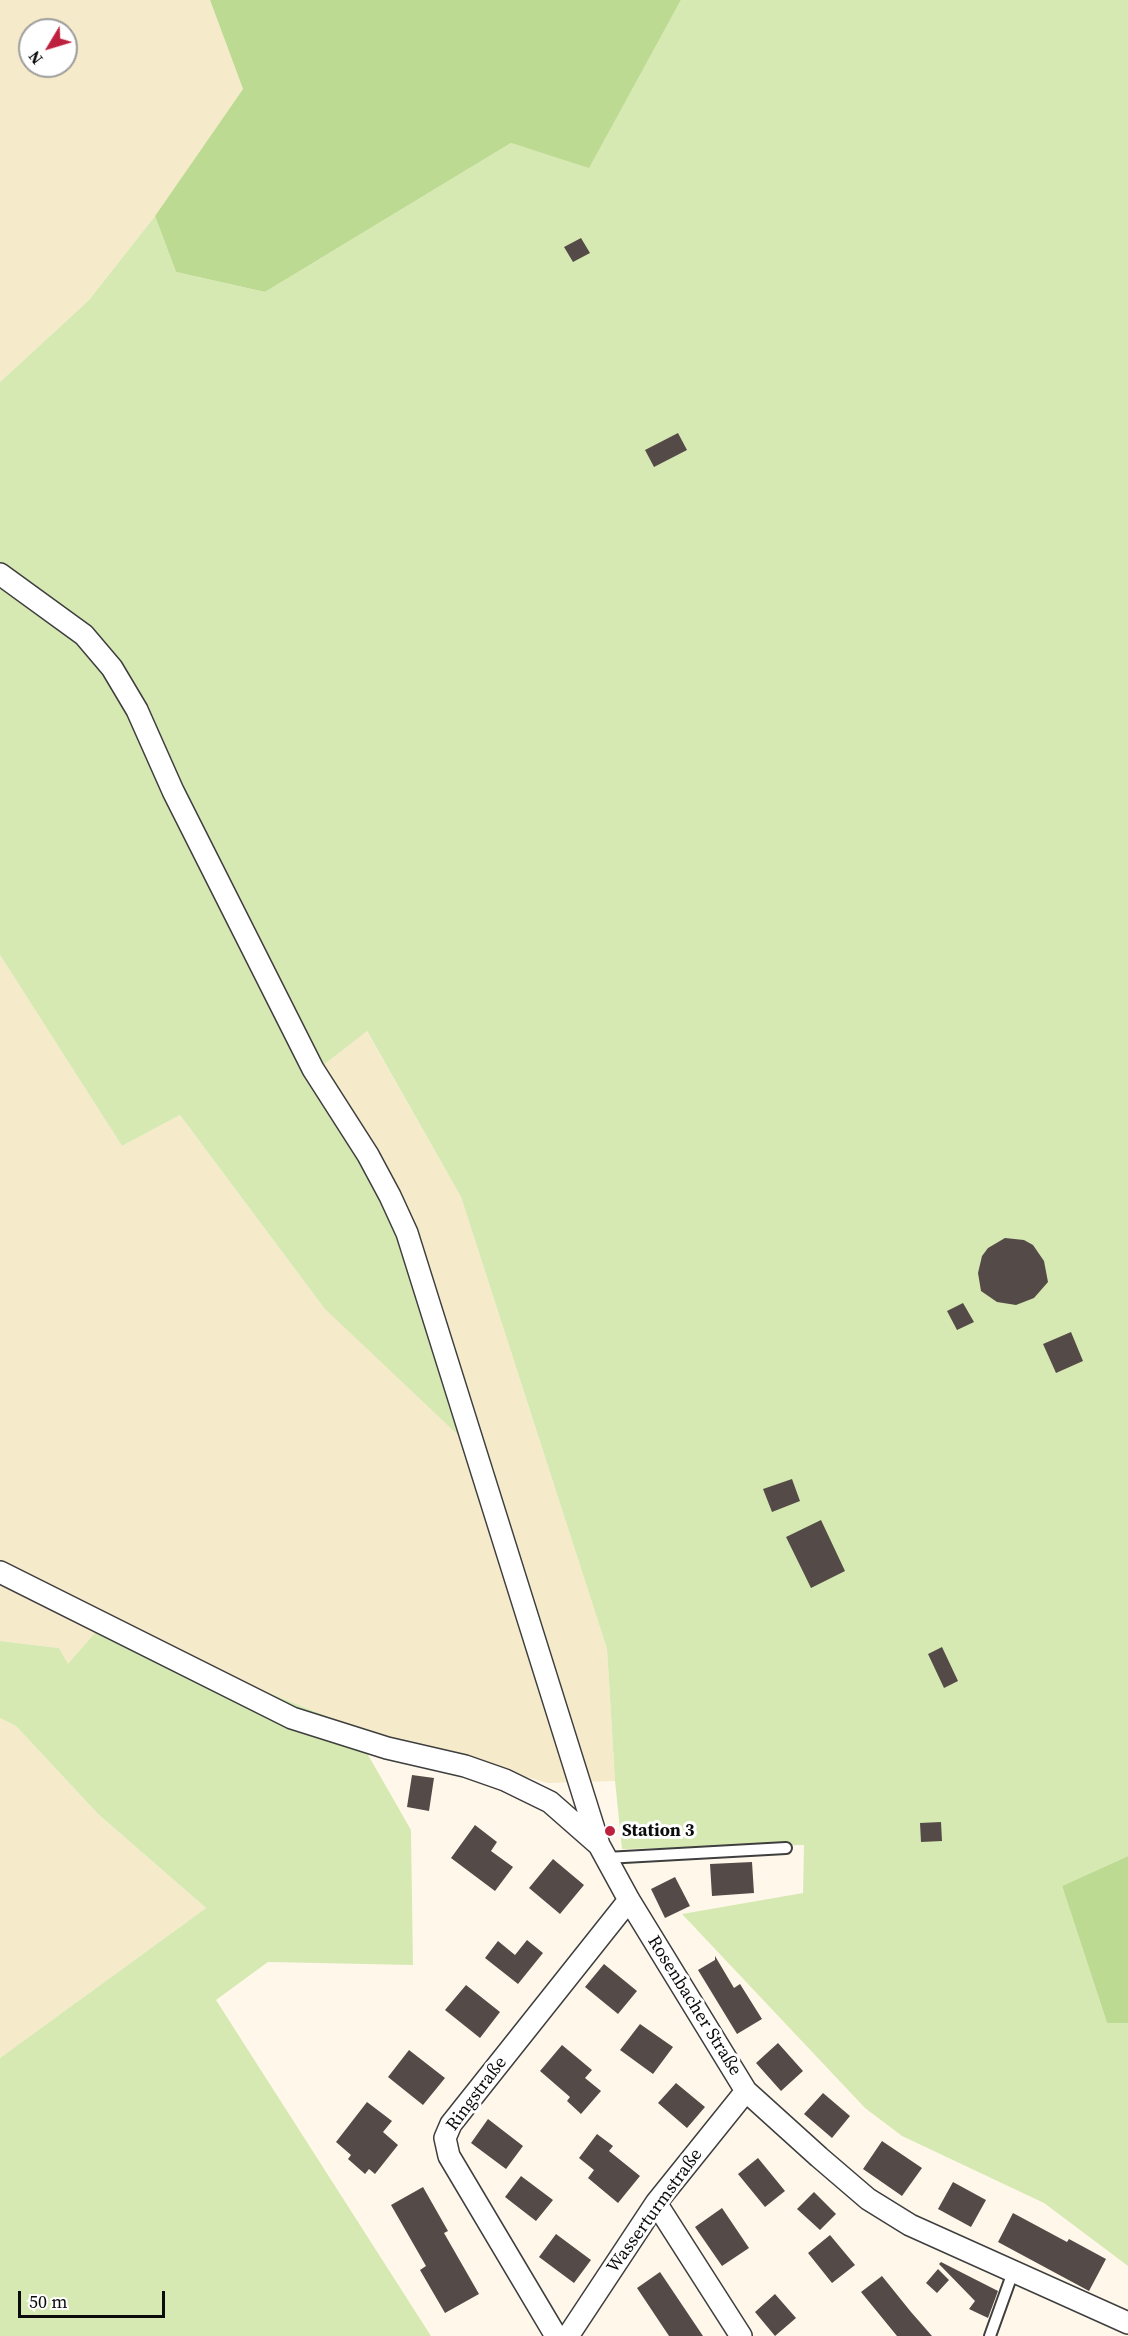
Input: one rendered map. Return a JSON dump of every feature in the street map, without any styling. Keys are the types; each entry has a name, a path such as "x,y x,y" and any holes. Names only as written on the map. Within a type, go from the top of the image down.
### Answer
{"street":[{"path":"0,574 84,634 112,668 137,710 173,791 313,1069 368,1155 390,1196 407,1233 576,1776 602,1852"},
{"name":"Rosenbacher Straße","path":"0,1572 292,1718 387,1748 465,1766 505,1780 550,1802 602,1852 746,2091 868,2199 910,2225 1128,2323"},
{"path":"550,1802 576,1776"},
{"name":"Ringstraße","path":"556,2336 449,2156 445,2138 451,2124 629,1900"},
{"name":"Wasserturmstraße","path":"568,2336 656,2203 746,2091"},
{"path":"656,2203 741,2336"}],"lane":[{"path":"602,1852 786,1848"},
{"path":"990,2336 1013,2272"}],"shaded area":[{"path":"0,0 210,0 243,89 155,216 89,300 0,382"},
{"path":"0,955 122,1146 180,1115 324,1308 317,1070 366,1030 461,1197 607,1649 615,1781 548,1783 369,1733 101,1626 68,1665 59,1648 0,1641"},
{"path":"0,1718 16,1726 98,1814 206,1908 0,2058"}],"green space":[{"path":"210,0 681,0 589,168 511,143 265,292 176,272 155,216 243,89"},
{"path":"681,0 1128,0 1128,1856 1062,1886 1107,2023 1128,2023 1128,2266 1044,2203 902,2136 865,2108 682,1914 803,1893 804,1845 622,1849 615,1781 607,1649 461,1197 367,1031 317,1070 400,1213 474,1450 324,1308 180,1115 122,1146 0,955 0,382 89,300 155,216 176,272 265,292 511,143 589,167"},
{"path":"101,1626 369,1733 367,1753 411,1830 413,1965 268,1962 216,2000 431,2336 0,2336 0,2058 206,1908 98,1814 16,1726 0,1718 0,1641 59,1648 68,1664"},
{"path":"1128,1856 1128,2023 1107,2023 1062,1886"}],"building":[{"path":"581,238 590,253 573,262 564,247"},
{"path":"678,433 687,450 654,467 645,450"},
{"path":"1005,1238 1024,1240 1033,1245 1044,1261 1048,1282 1034,1298 1016,1305 997,1302 981,1291 978,1273 982,1256 988,1248"},
{"path":"963,1303 974,1322 957,1330 947,1311"},
{"path":"1071,1332 1083,1361 1056,1373 1043,1344"},
{"path":"792,1479 800,1501 772,1512 763,1489"},
{"path":"821,1520 845,1571 811,1588 786,1537"},
{"path":"942,1647 958,1681 944,1688 928,1654"},
{"path":"412,1775 434,1778 429,1811 407,1807"},
{"path":"941,1822 942,1841 921,1842 920,1823"},
{"path":"475,1825 497,1842 491,1851 513,1867 495,1891 451,1858"},
{"path":"553,1859 584,1885 560,1914 529,1888"},
{"path":"752,1862 754,1893 712,1896 710,1864"},
{"path":"675,1877 690,1906 665,1918 651,1889"},
{"path":"527,1940 543,1953 518,1984 485,1958 498,1941 515,1955"},
{"path":"715,1956 734,1988 740,1984 762,2019 737,2034 698,1970 715,1960"},
{"path":"604,1964 637,1991 618,2014 585,1987"},
{"path":"466,1985 500,2012 480,2038 445,2010"},
{"path":"640,2024 673,2047 653,2074 620,2050"},
{"path":"778,2043 803,2071 781,2091 756,2063"},
{"path":"562,2045 592,2070 585,2078 601,2091 581,2114 567,2101 570,2097 540,2071"},
{"path":"409,2050 445,2078 423,2105 388,2077"},
{"path":"676,2083 705,2107 687,2128 658,2103"},
{"path":"823,2093 850,2116 832,2138 804,2114"},
{"path":"367,2102 392,2121 383,2132 398,2145 375,2174 369,2169 365,2174 348,2159 351,2155 336,2142"},
{"path":"488,2119 523,2146 506,2169 471,2143"},
{"path":"597,2134 613,2146 609,2151 640,2176 618,2203 588,2178 594,2170 579,2158"},
{"path":"882,2141 922,2168 902,2196 863,2169"},
{"path":"758,2158 785,2191 765,2207 738,2174"},
{"path":"521,2176 553,2200 536,2221 505,2197"},
{"path":"953,2182 986,2200 971,2227 938,2209"},
{"path":"423,2187 448,2231 444,2233 479,2294 445,2313 420,2270 426,2266 391,2205"},
{"path":"814,2192 836,2214 820,2230 797,2209"},
{"path":"722,2208 749,2248 722,2266 695,2227"},
{"path":"1013,2213 1067,2242 1069,2239 1106,2259 1089,2291 998,2242"},
{"path":"556,2234 591,2260 574,2283 539,2257"},
{"path":"830,2235 855,2265 832,2283 808,2253"},
{"path":"941,2262 998,2291 988,2318 969,2309 975,2301 939,2264"},
{"path":"938,2269 949,2280 937,2293 926,2283"},
{"path":"660,2272 703,2336 669,2336 637,2288"},
{"path":"882,2276 932,2336 897,2336 861,2292"},
{"path":"775,2294 796,2318 775,2336 755,2312"}],"place":[{"name":"Station 3","path":"610,1831"}]}
